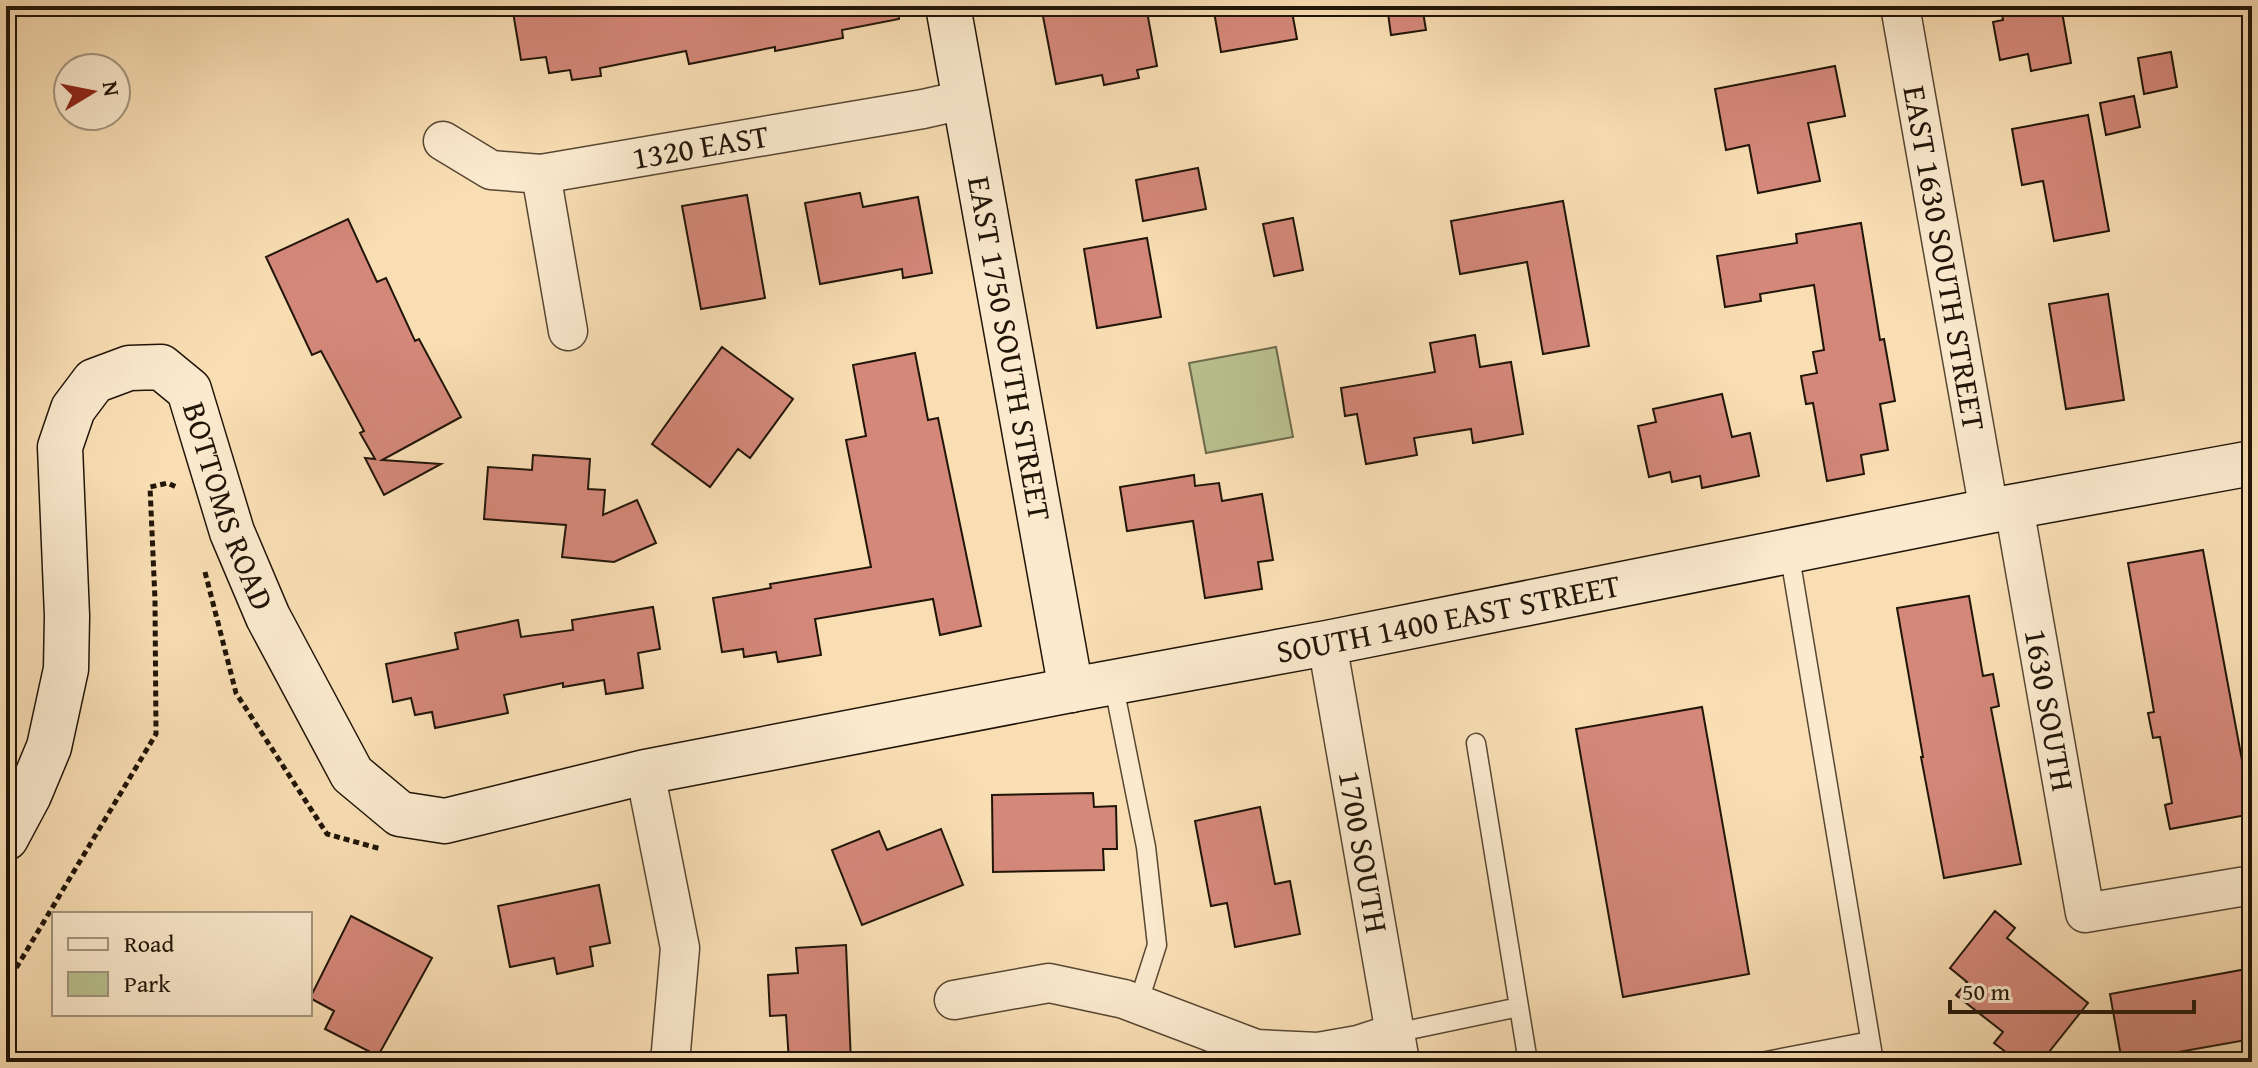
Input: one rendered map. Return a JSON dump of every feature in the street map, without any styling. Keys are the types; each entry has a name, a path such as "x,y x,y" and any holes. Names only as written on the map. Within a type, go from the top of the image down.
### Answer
{"street":[{"name":"EAST 1750 SOUTH STREET","path":"948,6 1071,690"},
{"name":"EAST 1630 SOUTH STREET","path":"1900,6 2001,509"},
{"name":"1320 EAST","path":"443,141 491,170 541,174 963,100"},
{"path":"541,174 568,331"},
{"name":"BOTTOMS ROAD","path":"6,838 29,795 49,747 66,669 67,616 60,447 73,409 94,381 129,368 161,367 189,390 232,532 268,617 352,774 400,814 445,821 645,772"},
{"name":"SOUTH 1400 EAST STREET","path":"645,772 2252,463"},
{"name":"1630 SOUTH","path":"2001,509 2085,913 2252,885"},
{"name":"1700 SOUTH","path":"1327,643 1397,1048"},
{"path":"645,772 680,948 670,1062"},
{"path":"954,1000 1049,983 1138,1004 1256,1049 1318,1052 1358,1045 1397,1048"}],"lane":[{"path":"1789,551 1874,1062"},
{"path":"1113,682 1146,847 1157,945 1138,1004"},
{"path":"1476,743 1528,1062"},
{"path":"1397,1048 1519,1007"},
{"path":"1761,1062 1870,1041"}],"path":[{"path":"6,985 156,734 150,487 168,483 184,491"},
{"path":"204,569 236,693 327,834 382,849"}],"green space":[{"path":"1276,347 1293,437 1206,453 1189,363"}],"building":[{"path":"512,6 590,6 591,14 632,6 898,6 899,19 842,30 843,38 775,51 775,47 689,64 686,51 600,68 601,76 572,80 570,70 549,73 546,57 521,60"},
{"path":"1041,6 1146,6 1157,66 1137,70 1139,78 1104,85 1102,75 1056,84"},
{"path":"1213,6 1291,6 1297,39 1221,52"},
{"path":"1387,6 1422,6 1426,30 1391,35"},
{"path":"2001,6 2061,6 2071,63 2031,71 2028,54 2000,60 1993,22 2003,20"},
{"path":"2171,52 2177,87 2144,94 2138,58"},
{"path":"1835,66 1845,116 1808,123 1820,181 1758,193 1749,145 1726,150 1715,89"},
{"path":"2134,96 2140,127 2106,135 2100,103"},
{"path":"2088,115 2109,231 2054,241 2043,181 2022,185 2012,129"},
{"path":"1198,168 1206,209 1143,221 1136,180"},
{"path":"860,193 863,207 918,197 932,273 903,278 902,269 820,284 805,203"},
{"path":"747,195 765,298 701,309 682,206"},
{"path":"1563,201 1589,346 1543,354 1527,262 1460,274 1451,221"},
{"path":"1293,218 1303,270 1274,276 1263,224"},
{"path":"348,219 377,282 386,278 415,341 419,339 461,417 382,460 441,464 384,495 365,458 375,459 360,433 364,431 321,351 312,355 266,257"},
{"path":"1861,223 1880,340 1884,339 1895,401 1880,404 1888,450 1861,455 1864,474 1827,481 1813,403 1806,404 1801,376 1817,373 1813,352 1824,350 1814,285 1760,294 1761,301 1725,307 1717,256 1797,243 1796,234"},
{"path":"1147,238 1161,317 1097,328 1084,249"},
{"path":"2108,294 2124,400 2066,409 2049,304"},
{"path":"1475,335 1480,367 1511,362 1523,434 1473,443 1471,429 1414,438 1417,455 1366,464 1357,414 1345,416 1341,388 1435,372 1430,343"},
{"path":"722,347 793,399 750,458 738,449 710,487 652,444"},
{"path":"915,353 928,420 938,418 981,626 940,635 933,599 815,619 821,655 778,662 776,652 744,657 743,649 722,652 713,598 771,588 770,584 871,567 846,440 866,436 853,365"},
{"path":"1722,394 1732,437 1750,433 1759,476 1702,488 1700,476 1672,482 1670,472 1649,477 1638,426 1656,422 1653,409"},
{"path":"533,455 590,459 588,489 605,490 603,515 637,500 656,543 614,562 562,557 566,525 484,519 488,467 532,470"},
{"path":"1194,475 1195,486 1219,483 1222,501 1262,494 1273,560 1258,562 1262,589 1205,598 1193,521 1127,531 1120,487"},
{"path":"2203,550 2252,814 2170,829 2165,805 2172,803 2160,737 2153,738 2148,713 2154,712 2128,563"},
{"path":"1969,596 1983,676 1993,674 1999,706 1991,708 2021,864 1944,878 1897,608"},
{"path":"653,607 660,649 638,653 643,688 606,694 604,680 563,687 563,683 504,695 508,713 435,728 432,712 415,715 411,698 393,702 386,664 458,649 455,633 518,620 521,637 573,630 572,620"},
{"path":"1702,707 1749,974 1623,997 1576,729"},
{"path":"1093,793 1094,807 1116,806 1117,849 1103,849 1104,870 993,872 992,795"},
{"path":"1260,807 1275,884 1290,881 1300,934 1235,947 1227,903 1211,906 1195,821"},
{"path":"941,829 963,885 862,925 832,850 879,831 887,850"},
{"path":"599,885 610,943 590,947 593,966 557,974 554,958 510,967 498,906"},
{"path":"1995,911 2015,928 2007,938 2088,1003 2041,1062 2019,1062 1994,1043 2003,1032 1956,995 1967,982 1950,968"},
{"path":"351,916 432,958 378,1056 325,1029 334,1011 312,999"},
{"path":"846,945 851,1062 789,1062 786,1015 770,1016 768,975 798,973 796,948"},
{"path":"2252,968 2252,1039 2122,1062 2110,994"}]}
